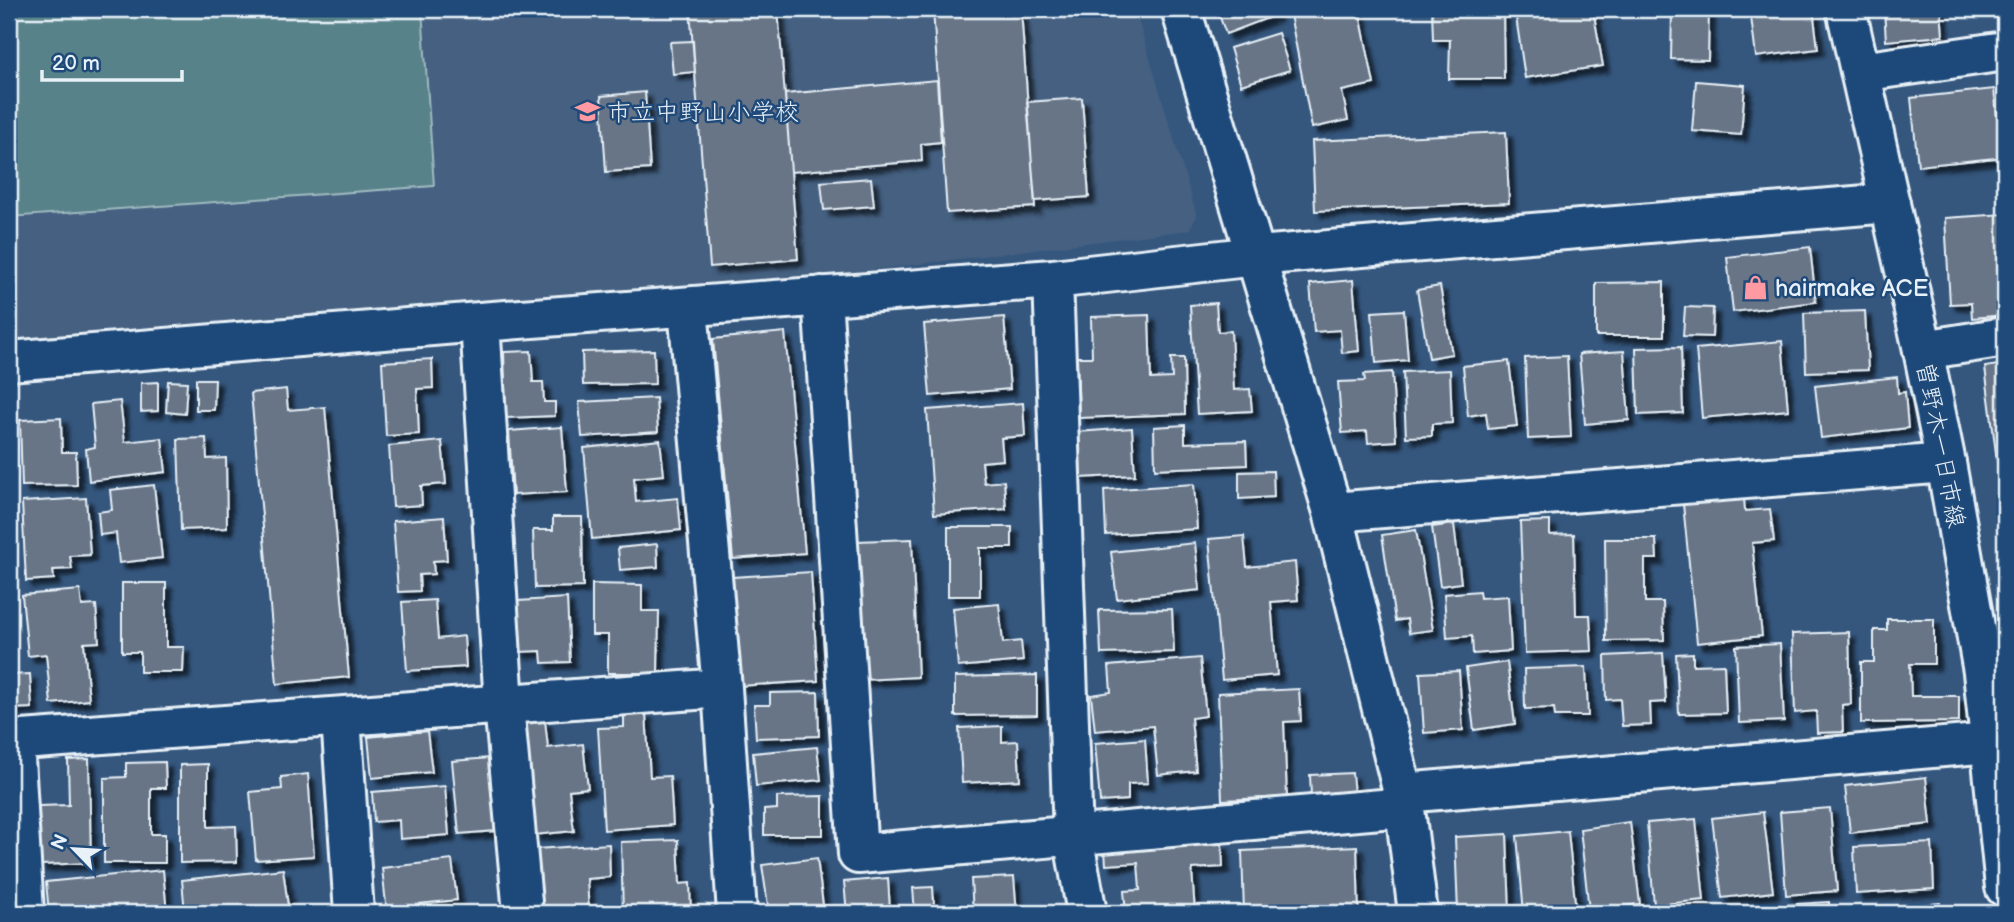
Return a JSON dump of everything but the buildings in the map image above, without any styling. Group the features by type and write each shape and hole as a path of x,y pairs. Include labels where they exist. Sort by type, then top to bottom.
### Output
{"street":[{"path":"1181,9 1333,512 1404,800 1418,913"},
{"name":"曽野木一日市線","path":"1846,9 1923,350 1945,463 1994,671 1991,743 2005,887"},
{"path":"1861,72 2005,51"},
{"path":"9,361 1053,279 1256,256 1889,203"},
{"path":"1053,279 1073,836 1087,913"},
{"path":"822,296 858,853 1073,836 1404,800 1991,743"},
{"path":"688,308 722,688 737,913"},
{"path":"480,323 504,705 523,913"},
{"path":"1923,350 2005,337"},
{"path":"1333,512 1945,463"},
{"path":"24,913 11,741 722,688"},
{"path":"341,716 354,913"}],"shaded area":[{"name":"市立中野山小学校","path":"9,9 1135,9 1197,216 1189,230 824,276 9,345"}],"green space":[{"path":"9,9 422,9 434,186 9,217"}],"place":[{"name":"市立中野山小学校","path":"587,112"},
{"name":"hairmake ACE","path":"1755,288"}]}
